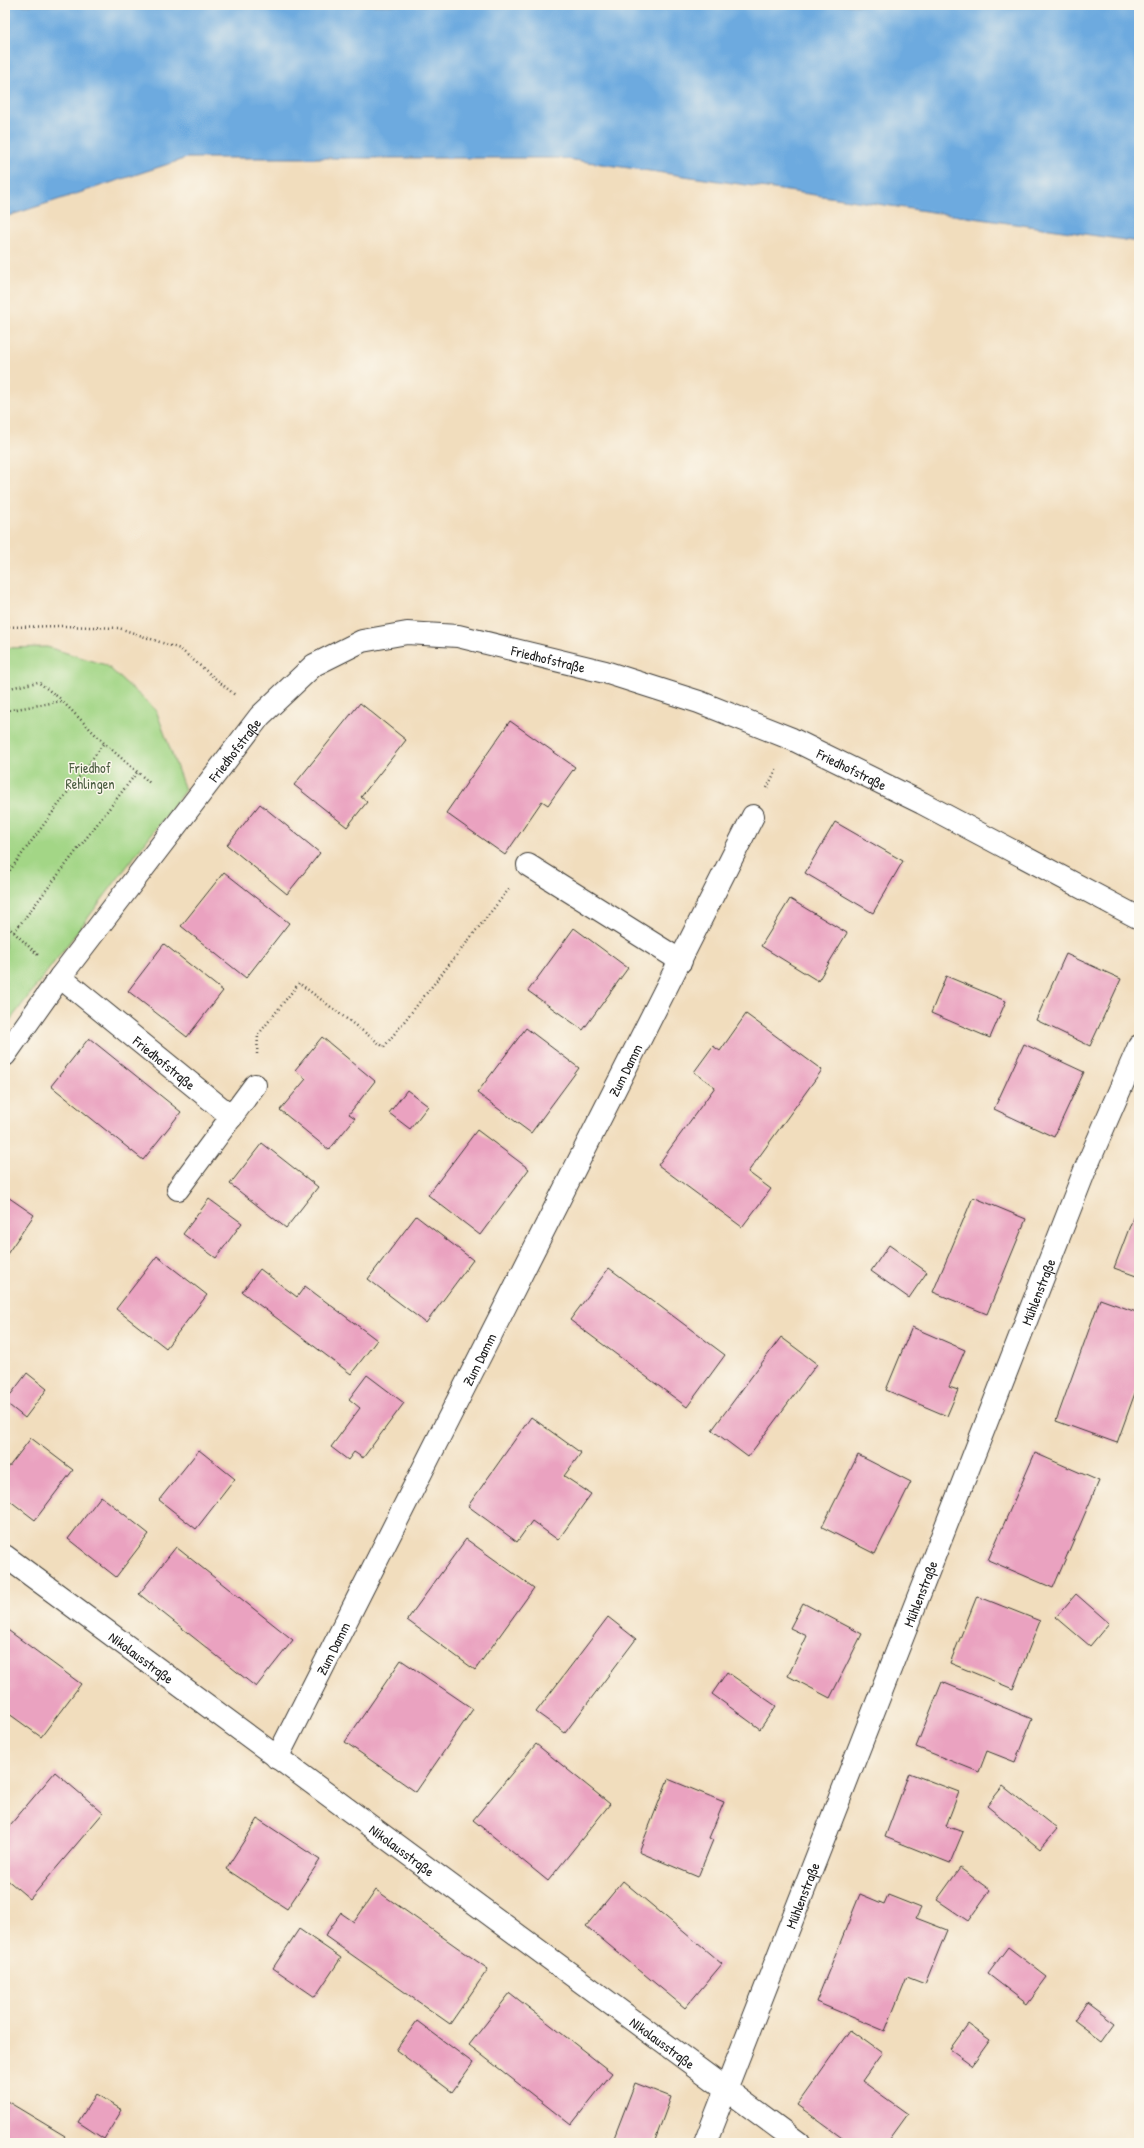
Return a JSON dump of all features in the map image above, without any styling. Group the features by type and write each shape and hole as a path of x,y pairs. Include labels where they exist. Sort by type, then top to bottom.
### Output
{"street":[{"name":"Friedhofstraße","path":"5,1055 60,977 260,716 314,665 362,641 407,633 458,636 605,672 699,702 792,739 922,803 1139,918"},
{"name":"Zum Damm","path":"277,1758 753,816"},
{"path":"528,865 681,961"},
{"name":"Friedhofstraße","path":"60,977 232,1117"},
{"name":"Mühlenstraße","path":"704,2143 1085,1170 1139,1046"},
{"path":"178,1188 255,1085"},
{"name":"Nikolausstraße","path":"5,1556 799,2143"}],"path":[{"path":"5,628 64,626 119,628 180,649 260,716"},
{"path":"5,688 38,682 62,701 104,743 150,783"},
{"path":"5,711 62,701"},
{"path":"753,816 792,739"},
{"path":"5,877 104,743"},
{"path":"14,932 138,771"},
{"path":"255,1085 258,1035 299,983 384,1047 528,865"},
{"path":"5,866 10,871"},
{"path":"5,924 60,977"}],"green space":[{"name":"Friedhof Rehlingen","path":"47,647 106,665 156,710 185,790 5,1027 5,648"}],"water":[{"path":"5,5 1139,5 1139,242 560,158 187,158 5,217"}],"building":[{"path":"360,703 406,740 361,797 367,802 347,827 294,785"},
{"path":"510,721 575,767 548,805 542,801 505,855 446,813"},
{"path":"260,804 320,853 287,894 227,845"},
{"path":"835,822 903,861 873,913 805,873"},
{"path":"224,872 289,923 246,978 181,926"},
{"path":"790,899 847,933 818,981 761,946"},
{"path":"574,928 628,968 583,1030 528,991"},
{"path":"164,944 223,991 187,1037 128,991"},
{"path":"1066,954 1121,979 1090,1046 1036,1020"},
{"path":"946,976 1006,1001 990,1038 931,1013"},
{"path":"746,1014 822,1070 748,1172 771,1189 742,1227 658,1165 715,1087 694,1072 713,1046 720,1051"},
{"path":"526,1028 579,1068 531,1133 477,1093"},
{"path":"322,1037 375,1081 349,1114 355,1118 329,1150 280,1110 306,1079 295,1070"},
{"path":"89,1038 181,1112 143,1160 51,1086"},
{"path":"1024,1044 1084,1072 1054,1137 994,1109"},
{"path":"407,1090 428,1106 410,1129 389,1113"},
{"path":"477,1130 529,1169 480,1235 428,1195"},
{"path":"262,1143 318,1187 286,1228 230,1184"},
{"path":"5,1195 34,1215 5,1257"},
{"path":"973,1197 1026,1219 987,1314 933,1292"},
{"path":"209,1199 242,1223 216,1258 183,1234"},
{"path":"1139,1202 1139,1277 1114,1268"},
{"path":"416,1216 473,1260 426,1323 368,1279"},
{"path":"889,1245 927,1272 909,1298 871,1271"},
{"path":"157,1256 207,1295 166,1348 116,1309"},
{"path":"609,1268 725,1355 687,1407 570,1320"},
{"path":"260,1269 297,1297 305,1286 377,1340 351,1374 242,1292"},
{"path":"1100,1299 1139,1313 1139,1382 1117,1443 1056,1421"},
{"path":"912,1327 965,1350 949,1387 958,1390 947,1416 886,1390"},
{"path":"781,1337 817,1364 748,1457 712,1430"},
{"path":"27,1373 47,1389 25,1418 5,1402"},
{"path":"367,1375 404,1403 363,1458 354,1452 348,1460 331,1447 360,1408 349,1399"},
{"path":"531,1417 581,1453 564,1476 591,1494 558,1540 532,1521 517,1542 468,1506"},
{"path":"31,1438 73,1470 35,1520 5,1497 5,1472"},
{"path":"199,1450 235,1479 196,1529 159,1500"},
{"path":"1035,1453 1099,1481 1053,1588 988,1560"},
{"path":"858,1455 911,1482 875,1554 822,1527"},
{"path":"101,1496 149,1534 116,1577 68,1539"},
{"path":"466,1539 534,1588 475,1670 407,1620"},
{"path":"176,1547 293,1640 256,1687 139,1594"},
{"path":"1076,1594 1109,1623 1090,1646 1056,1617"},
{"path":"977,1596 1040,1621 1013,1689 950,1663"},
{"path":"803,1603 862,1634 830,1698 788,1676 807,1636 790,1628"},
{"path":"608,1617 636,1639 565,1733 536,1712"},
{"path":"5,1628 81,1684 41,1737 5,1711"},
{"path":"401,1660 473,1709 416,1792 345,1742"},
{"path":"727,1672 776,1706 760,1729 712,1694"},
{"path":"942,1682 1032,1719 1015,1762 987,1751 979,1772 916,1747"},
{"path":"536,1744 610,1804 548,1881 473,1820"},
{"path":"55,1772 103,1813 30,1899 5,1878 5,1831"},
{"path":"909,1773 959,1792 946,1826 963,1832 950,1863 885,1837"},
{"path":"668,1779 724,1802 709,1838 713,1840 698,1877 639,1852"},
{"path":"1003,1786 1057,1829 1040,1849 987,1806"},
{"path":"258,1819 320,1860 287,1909 226,1869"},
{"path":"960,1868 990,1890 968,1921 937,1900"},
{"path":"623,1881 722,1964 685,2008 586,1926"},
{"path":"376,1890 488,1969 450,2024 325,1936 341,1913 354,1922"},
{"path":"860,1894 884,1904 888,1895 921,1908 916,1918 947,1930 925,1984 907,1977 885,2031 816,2002"},
{"path":"299,1929 341,1958 315,1997 273,1968"},
{"path":"1008,1947 1047,1977 1027,2004 988,1974"},
{"path":"510,1993 612,2073 571,2125 469,2045"},
{"path":"1087,2002 1115,2023 1102,2041 1074,2020"},
{"path":"417,2021 473,2063 452,2092 396,2050"},
{"path":"968,2024 990,2040 972,2065 950,2049"},
{"path":"850,2030 882,2053 862,2081 908,2114 887,2143 849,2143 797,2105"},
{"path":"635,2083 671,2097 654,2143 612,2143"},
{"path":"96,2094 122,2110 104,2139 78,2122"},
{"path":"5,2100 65,2136 60,2143 5,2143"}]}
